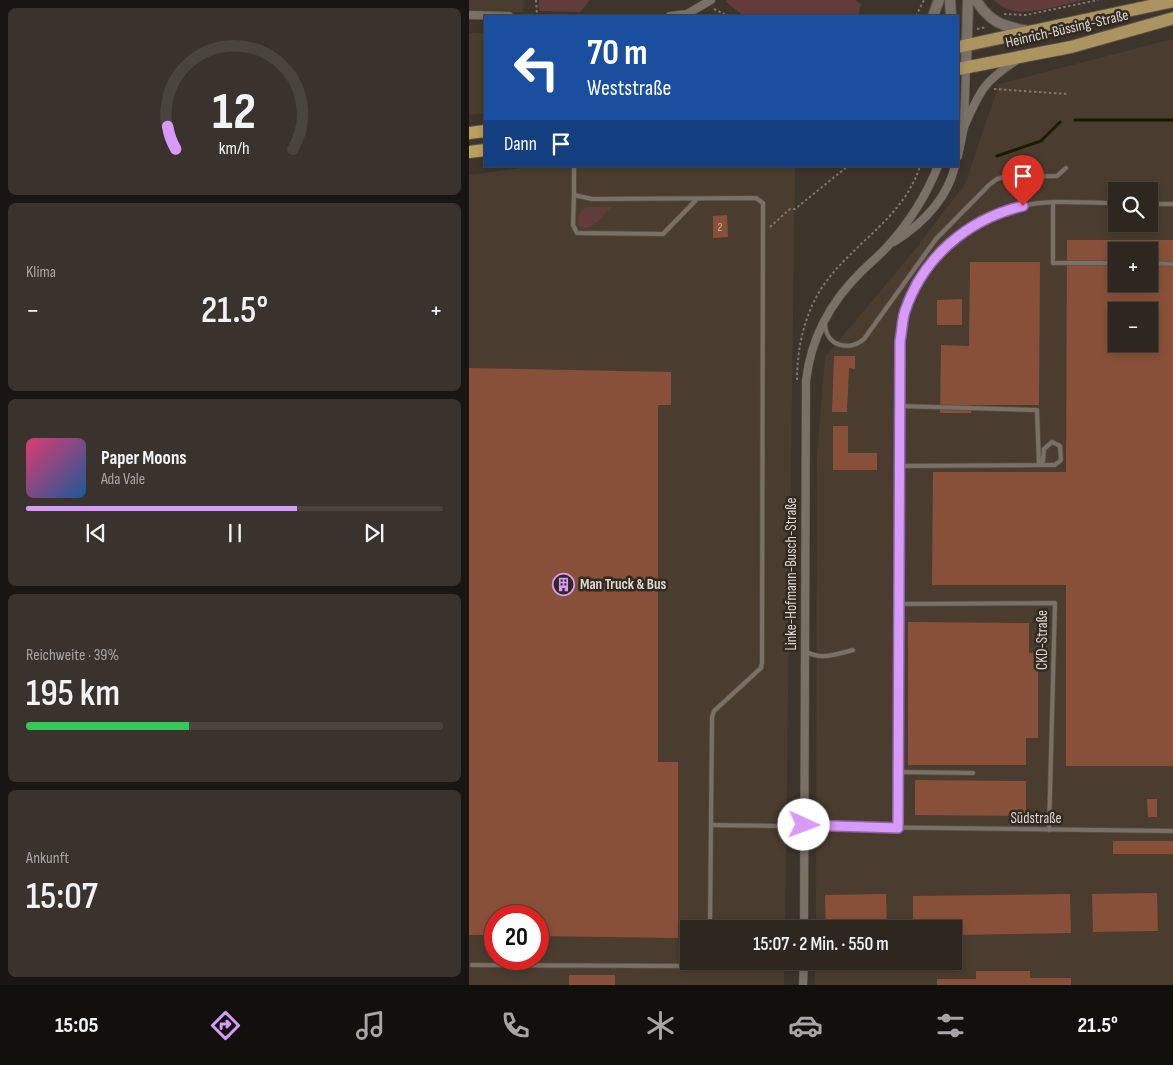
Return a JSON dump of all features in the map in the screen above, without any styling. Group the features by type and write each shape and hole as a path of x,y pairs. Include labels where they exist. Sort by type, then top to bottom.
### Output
{"highway":[{"path":"469,133 484,131"},
{"path":"469,152 484,150"}],"main road":[{"name":"Heinrich-Büssing-Straße","path":"962,46 1173,1"},
{"name":"Heinrich-Büssing-Straße","path":"962,68 1021,58 1121,34 1173,18"}],"street":[{"path":"933,15 939,0"},
{"path":"950,0 951,15"},
{"path":"965,127 962,46 968,31 968,0"},
{"path":"976,0 984,13 994,21 1031,32"},
{"path":"678,15 687,14 709,2"},
{"path":"469,15 484,15"},
{"path":"959,152 965,127 983,87 999,72 1021,58"},
{"name":"Linke-Hofmann-Busch-Straße","path":"887,248 925,196 938,167"},
{"name":"Linke-Hofmann-Busch-Straße","path":"804,920 806,381 809,356 825,316 860,272 887,248 912,231 933,211 955,167"},
{"path":"803,985 804,970"}],"lane":[{"path":"574,167 573,225 577,233 663,234 696,199"},
{"path":"825,316 828,338 833,342 850,347 857,345 864,339 936,239 989,185 997,179 1004,177 1057,176 1065,168"},
{"path":"574,195 592,199 756,198 763,203 762,663 761,668 714,711 712,717 710,920"},
{"path":"898,828 900,341 905,312 917,283 935,258 958,236 992,214 1023,206 1053,203 1108,203"},
{"path":"1053,203 1053,263 1108,263"},
{"path":"1158,204 1173,204"},
{"path":"1158,264 1173,264"},
{"path":"900,406 1037,410 1039,465"},
{"path":"900,466 1039,465 1058,463 1061,460 1060,446 1052,442 1047,446 1044,449 1043,461 1039,465"},
{"name":"CKD-Straße","path":"899,604 1055,603 1049,830"},
{"path":"804,650 813,656 826,657 853,650"},
{"path":"899,772 973,773"},
{"name":"Südstraße","path":"711,825 1173,831"},
{"path":"473,965 680,966"}],"path":[{"path":"536,0 537,15"},
{"path":"916,15 924,0"},
{"path":"968,31 988,27 1002,13 1026,15 1098,0"},
{"path":"709,2 726,15"},
{"path":"983,87 1067,94"},
{"path":"764,227 773,226 790,209 795,209 847,167"}],"shaded area":[{"path":"469,0 524,0 523,12 469,12"},
{"path":"539,0 590,0 580,12 539,11"},
{"path":"727,0 855,0 861,4 858,15 743,15 726,2"},
{"path":"994,0 1084,0 1025,11 1003,7"},
{"path":"469,33 484,33 484,113 469,115"},
{"path":"1173,39 1173,985 815,985 815,970 962,970 962,920 816,920 817,455 825,357 913,252 965,184 999,84"},
{"path":"529,167 795,167 785,920 680,920 680,970 784,970 784,985 469,985 469,175"},
{"path":"587,207 611,207 597,222 583,228 579,226 578,220 580,213"}],"building":[{"path":"727,215 728,237 713,238 713,216"},
{"path":"1067,240 1174,240 1174,766 1066,766 1066,585 932,585 933,472 1066,472"},
{"path":"970,262 1040,262 1039,405 971,405 971,413 940,413 941,345 969,346"},
{"path":"962,299 962,325 937,325 937,300"},
{"path":"834,356 855,356 855,369 849,368 847,412 832,412"},
{"name":"Man Truck & Bus","path":"469,368 671,372 671,405 658,405 658,762 678,762 678,938 549,936 549,905 484,905 484,935 469,935"},
{"path":"833,426 848,426 848,453 877,453 877,470 833,470"},
{"path":"908,622 1029,623 1029,653 1038,653 1038,738 1026,738 1026,765 908,765"},
{"path":"915,780 1026,781 1026,816 915,815"},
{"path":"1147,799 1157,799 1157,817 1148,817"},
{"path":"1113,841 1174,841 1174,854 1113,854"},
{"path":"1157,893 1158,931 1093,932 1092,894"},
{"path":"886,894 887,920 826,920 825,895"},
{"path":"1070,894 1071,933 962,935 962,920 913,920 913,896"},
{"path":"976,971 1030,971 1030,978 1071,978 1071,985 937,985 937,979 976,979"},
{"path":"569,975 615,975 615,985 569,985"}],"waterway":[{"path":"1075,120 1174,120"},
{"path":"997,156 1041,141 1060,122"}],"place":[{"name":"Man Truck & Bus","path":"564,584"}],"route":[{"path":"804,825 898,828 900,341 905,312 917,283 926,270 935,258 958,236 992,214 1023,206"}]}
